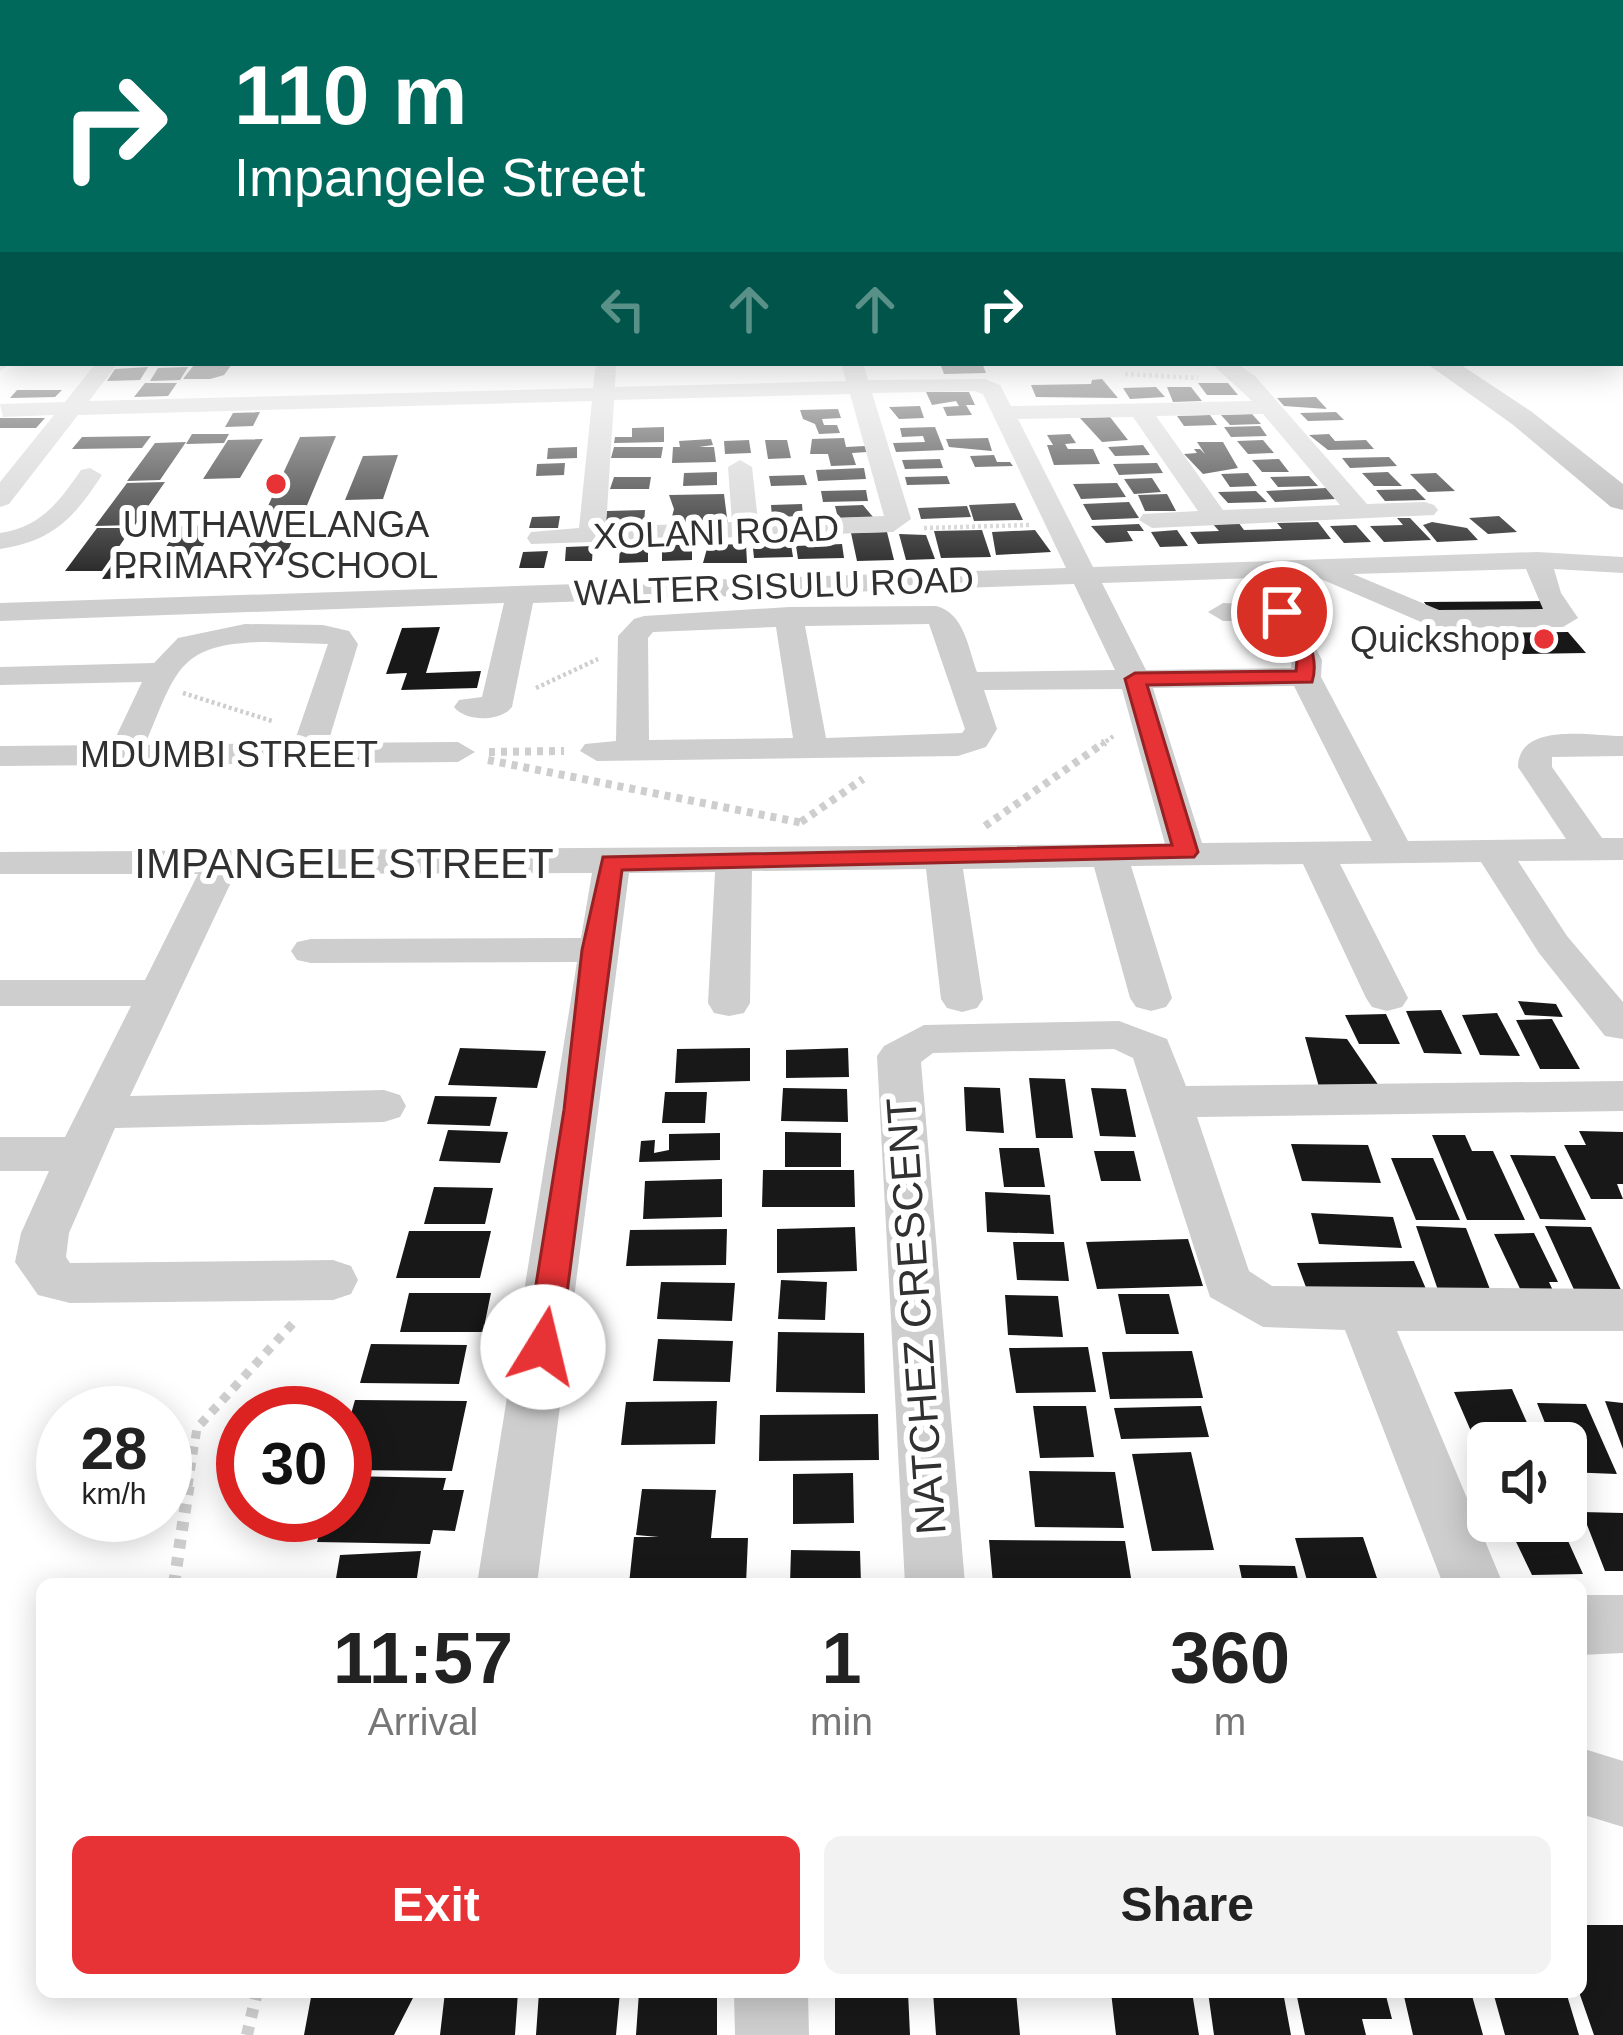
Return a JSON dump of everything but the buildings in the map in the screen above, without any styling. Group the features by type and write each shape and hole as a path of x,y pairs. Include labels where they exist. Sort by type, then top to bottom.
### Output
{"main road":[{"path":"1504,406 1623,500"},
{"path":"1547,406 1623,467"}],"street":[{"path":"3,410 93,406"},
{"path":"592,536 605,406"},
{"path":"865,406 898,519 892,524"},
{"path":"1000,406 1135,679 1186,852"},
{"path":"0,500 73,407"},
{"path":"1004,413 1270,407 1359,512"},
{"path":"1140,410 1215,517"},
{"path":"740,467 746,531"},
{"path":"0,542 51,528 90,475"},
{"path":"1152,520 1425,510"},
{"name":"XOLANI ROAD","path":"540,538 892,524"},
{"name":"WALTER SISULU ROAD","path":"1542,560 1623,547"},
{"path":"1314,567 1443,620 1563,618 1546,593 1542,560"},
{"name":"WALTER SISULU ROAD","path":"0,612 1542,560 1623,566"},
{"path":"483,707 520,594"},
{"path":"1223,613 1282,612 1307,660 1305,677 1395,850"},
{"path":"789,616 811,748"},
{"path":"597,751 958,746 974,740 981,730 946,623 936,616 658,622 644,625 633,636 632,750"},
{"path":"124,755 176,654 216,635 338,637 343,644 311,743"},
{"path":"0,676 162,678"},
{"path":"967,682 1305,677"},
{"name":"MDUMBI STREET","path":"0,756 124,755 311,743 458,752"},
{"path":"1607,849 1535,767 1535,753 1550,745 1623,746"},
{"name":"IMPANGELE STREET","path":"0,863 611,862 1607,849"},
{"path":"1492,850 1553,944 1622,1028"},
{"path":"1316,851 1387,998"},
{"path":"1109,854 1151,998"},
{"path":"943,856 962,999"},
{"path":"728,1003 734,860"},
{"path":"508,1578 579,1110 595,950 611,862"},
{"path":"222,863 90,1133 40,1249 46,1273 70,1283 333,1280"},
{"path":"311,951 595,950"},
{"path":"0,992 158,993"},
{"name":"NATCHEZ CRESCENT","path":"935,1578 899,1056 924,1039 1119,1035 1152,1049 1228,1283 1263,1306 1623,1310"},
{"path":"1172,1102 1623,1096"},
{"path":"0,1154 90,1133 385,1106"},
{"path":"1363,1310 1471,1578"},
{"path":"1587,1625 1623,1624"},
{"path":"1587,1783 1623,1794"},
{"path":"771,1998 772,2035"}],"path":[{"path":"892,524 920,528 1060,525"},
{"path":"483,707 632,648"},
{"path":"162,678 311,743"},
{"path":"943,856 1145,714"},
{"path":"800,823 910,747"},
{"path":"458,752 597,751"},
{"path":"458,752 580,782 820,827"},
{"path":"175,1578 197,1428 333,1280"},
{"path":"247,2035 256,1998"}],"place":[{"name":"UMTHAWELANGA PRIMARY SCHOOL","path":"276,484"},
{"name":"Quickshop","path":"1544,639"}],"route":[{"path":"543,1347 579,1110 595,950 611,862 1186,852 1135,679 1305,677 1307,660 1282,612"}]}
